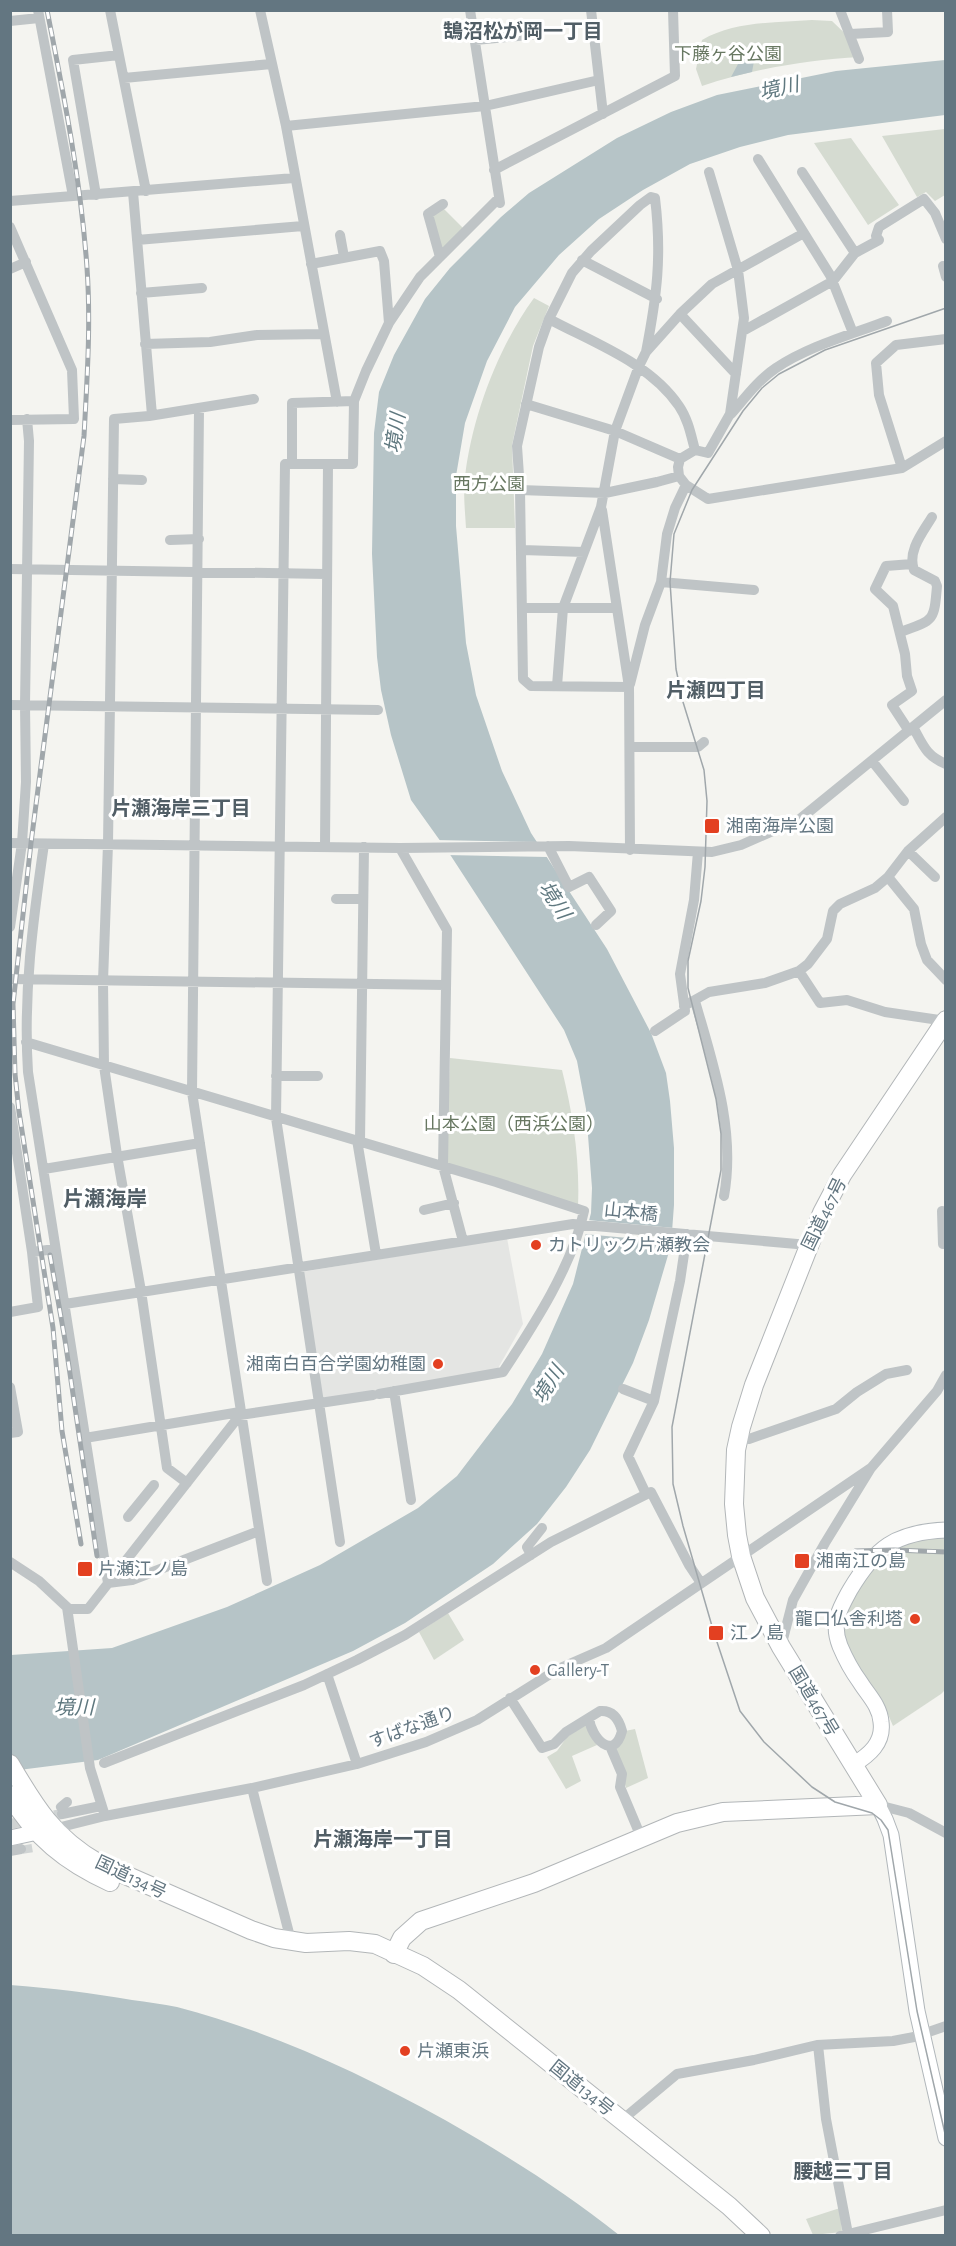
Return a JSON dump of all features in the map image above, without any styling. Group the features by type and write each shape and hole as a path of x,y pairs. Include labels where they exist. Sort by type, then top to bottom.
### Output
{"highway":[{"name":"国道467号","path":"878,1805 781,1647 756,1598 741,1556 734,1504 738,1439 754,1385 808,1245 842,1176 945,1021"},
{"name":"国道134号","path":"13,1780 31,1800 57,1818 83,1854 98,1863 245,1928 291,1941 319,1943 355,1941 375,1944 423,1966 450,1983 729,2206 761,2235"},
{"path":"394,1954 402,1938 421,1921 534,1883 677,1823 723,1812 878,1805"},
{"name":"国道134号","path":"57,1818 62,1856 93,1874 247,1941 306,1955 349,1952 374,1955 394,1954"}],"street":[{"path":"110,10 146,191"},
{"path":"260,10 286,126 337,402"},
{"path":"340,1542 276,1118 285,464 353,464 354,401 389,323 420,277 499,201 470,10"},
{"path":"591,10 603,114"},
{"path":"494,170 675,76 673,10"},
{"path":"840,10 859,59"},
{"path":"850,34 888,32 887,10"},
{"path":"10,21 39,14 73,196"},
{"path":"475,40 538,34"},
{"path":"96,195 73,60 119,55"},
{"path":"124,78 271,64"},
{"path":"286,126 485,106 599,80"},
{"path":"758,159 833,281 854,333"},
{"path":"709,172 738,270 743,296 743,331 730,414"},
{"path":"802,172 855,253"},
{"path":"10,201 294,178"},
{"path":"133,192 152,415"},
{"path":"557,686 563,608 601,507 615,431 646,352 657,298 660,258 655,198 651,197 582,260 572,273 549,319 539,347 518,446 523,679 531,686 629,687"},
{"path":"743,331 833,281 855,253 879,240 876,236 879,227 924,199 936,213 945,239"},
{"path":"440,257 428,214 443,204"},
{"path":"137,240 303,226"},
{"path":"10,227 72,370 74,420 10,420"},
{"path":"646,352 680,314 712,284 804,233"},
{"path":"340,235 344,258"},
{"path":"310,264 380,251 384,261 389,323"},
{"path":"582,260 657,298"},
{"path":"10,268 26,262"},
{"path":"945,266 943,266 945,278"},
{"path":"141,293 202,288"},
{"path":"680,314 736,374"},
{"path":"549,319 639,366 660,384 680,406 694,450"},
{"path":"887,321 819,346 774,369 730,414 708,453 694,450 680,459 679,476 686,485 708,499 902,468 945,441"},
{"path":"145,344 210,342 257,335 324,334"},
{"path":"902,468 879,395 876,363 896,345 945,339"},
{"path":"186,1483 167,1468 104,1066 103,981 108,844 114,419 199,409 204,406 254,399"},
{"path":"292,464 292,404 354,401"},
{"path":"526,404 615,431 680,459"},
{"path":"199,409 192,1092 267,1581"},
{"path":"10,927 22,843 26,782 29,441 27,419"},
{"path":"325,847 324,710 328,464"},
{"path":"520,490 605,493 679,476"},
{"path":"113,479 142,480"},
{"path":"629,687 645,625 662,582 667,534 675,508 686,485"},
{"path":"601,507 629,687 630,850"},
{"path":"900,632 927,623 935,610 937,586 935,581 914,570 912,564 917,539 932,517"},
{"path":"170,540 199,539"},
{"path":"522,550 584,552"},
{"path":"912,564 886,566 875,589 893,606 912,691 891,705 932,758 945,765"},
{"path":"10,569 326,574"},
{"path":"662,582 754,590"},
{"path":"522,608 616,608"},
{"path":"10,843 364,848 543,846 712,852 741,845 788,826 811,812 945,700"},
{"path":"10,705 378,710"},
{"path":"630,747 698,747 704,742"},
{"path":"872,761 904,801"},
{"path":"684,1006 713,991 765,982 799,971 808,964 827,939 833,911 840,904 875,888 888,877 908,851 945,817"},
{"path":"44,844 29,948 26,1042 28,1072 108,1584"},
{"path":"543,846 569,887 589,877 610,911 596,925"},
{"path":"364,848 358,1141 376,1254"},
{"path":"400,848 447,930 443,1166 463,1241"},
{"path":"908,851 935,877"},
{"path":"655,1031 685,1013 680,974 694,900 699,852"},
{"path":"888,877 914,909 921,944 927,960 945,980"},
{"path":"336,899 362,899"},
{"path":"799,971 820,1003 847,1000 885,1012 945,1021"},
{"path":"10,979 445,985"},
{"path":"695,1001 724,1115 728,1176 724,1196"},
{"path":"26,1042 443,1166 584,1211 582,1227 568,1272"},
{"path":"276,1076 318,1076"},
{"path":"10,1107 15,1172 32,1252 38,1307 10,1312"},
{"path":"44,1168 200,1143"},
{"path":"424,1210 454,1203"},
{"path":"942,1211 943,1244"},
{"path":"85,1438 376,1395 503,1372 548,1299 582,1227"},
{"name":"山本橋","path":"65,1304 463,1241 582,1227 808,1245"},
{"path":"646,1494 628,1456 654,1401 680,1281 687,1234"},
{"path":"32,1252 55,1249"},
{"path":"738,1439 749,1440 836,1409 857,1392 886,1374 907,1370"},
{"path":"781,1647 793,1600 871,1468 944,1381"},
{"path":"10,1388 18,1432 10,1433"},
{"path":"624,1389 654,1401"},
{"path":"394,1391 411,1500"},
{"path":"10,1562 39,1581 67,1608 75,1611 88,1609 240,1414"},
{"name":"すばな通り","path":"57,1818 252,1788 357,1764 426,1742 477,1720 558,1670 606,1648 871,1468"},
{"path":"128,1517 154,1485"},
{"path":"104,1763 327,1674 405,1635 551,1542 651,1492 689,1565 701,1582"},
{"path":"531,1555 527,1546 542,1528"},
{"path":"853,1765 866,1756 878,1743 881,1737 881,1722 877,1706 858,1680 840,1645 835,1621 838,1611 864,1568 884,1548 915,1533 945,1530"},
{"path":"108,1584 132,1580 259,1531"},
{"path":"10,1838 57,1818 103,1811 89,1766 67,1608"},
{"path":"327,1674 357,1764"},
{"path":"510,1698 542,1748 557,1742 566,1732 600,1711 614,1714 622,1731 616,1744 610,1746 598,1741 590,1727 589,1718"},
{"path":"610,1746 621,1774 620,1787 641,1837"},
{"path":"252,1788 291,1941"},
{"path":"878,1805 909,1813 945,1833"},
{"path":"878,1805 891,1835 921,2035 945,2138"},
{"path":"622,2120 674,2075 818,2045 892,2041 921,2035 945,2026"},
{"path":"818,2045 827,2126 847,2235 945,2210"}],"shaded area":[{"path":"507,1238 523,1324 497,1370 325,1400 322,1397 302,1272"}],"green space":[{"name":"下藤ヶ谷公園","path":"812,20 832,21 859,47 860,57 780,66 702,86 696,69 702,40 742,26"},
{"path":"945,129 945,195 935,201 926,192 917,197 882,136"},
{"path":"851,138 899,205 868,225 814,143"},
{"path":"442,207 465,230 442,253 432,217"},
{"name":"西方公園","path":"534,298 549,306 533,346 512,445 515,528 466,528 465,477 468,454 480,407 498,360"},
{"name":"山本公園（西浜公園）","path":"450,1058 562,1070 575,1137 578,1206 446,1164"},
{"path":"945,1536 946,1689 893,1726 881,1700 849,1651 841,1628 843,1617 863,1579 872,1567 891,1550 913,1541"},
{"path":"448,1613 464,1640 434,1660 419,1632"},
{"path":"585,1725 597,1745 572,1756 581,1781 566,1789 547,1757 557,1751 567,1737"},
{"path":"635,1729 648,1778 626,1788 616,1748 625,1731"},
{"path":"840,2208 842,2232 813,2235 806,2219"}],"water":[{"path":"749,51 755,56 752,72 731,77 738,64 738,56 741,52"},
{"name":"境川","path":"945,60 945,115 788,135 740,147 690,164 643,190 599,219 559,255 515,307 487,361 465,423 456,476 456,526 466,643 476,695 502,771 531,833 607,949 651,1033 666,1073 670,1101 674,1148 671,1245 649,1320 633,1363 590,1450 566,1487 537,1524 493,1564 405,1623 353,1651 98,1760 11,1771 11,1655 112,1648 227,1607 320,1565 418,1508 457,1476 512,1404 542,1354 573,1284 591,1213 592,1188 586,1109 577,1061 564,1030 451,856 411,800 391,735 381,690 377,657 372,554 374,433 379,392 394,355 425,299 450,268 501,217 529,193 617,138 671,112 717,95 836,71"},
{"path":"10,1985 87,1993 177,2007 281,2041 348,2070 445,2120 534,2174 619,2235 11,2235"}],"pier":[{"path":"435,840 537,842 548,857 446,855"},
{"path":"587,1220 674,1228 672,1242 584,1234"}],"tunnel":[{"path":"10,1824 62,1814"},
{"path":"24,1830 28,1853"}],"tram line":[{"path":"946,308 825,350 779,374 762,388 743,411 692,490 674,534 670,582 676,669 683,702 704,770 707,801 705,867 701,901 688,961 688,988 716,1099 721,1134 721,1170 672,1427 673,1484 714,1633 740,1711 764,1742 812,1787 835,1802 872,1813 888,1830 917,2011 946,2138"}],"railway":[{"path":"47,10 66,106 81,203 89,310 88,352 84,436 31,843 13,1004 15,1074 19,1112 53,1328 62,1431 81,1544"},
{"path":"50,1255 97,1556"},
{"path":"855,1551 946,1552"}],"place":[{"name":"湘南海岸公園","path":"712,826"},
{"name":"カトリック片瀬教会","path":"536,1245"},
{"name":"湘南白百合学園幼稚園","path":"438,1364"},
{"name":"湘南江の島","path":"802,1561"},
{"name":"片瀬江ノ島","path":"85,1569"},
{"name":"龍口仏舎利塔","path":"915,1619"},
{"name":"江ノ島","path":"716,1633"},
{"name":"Gallery-T","path":"535,1670"},
{"name":"片瀬東浜","path":"405,2051"}],"district":[{"name":"鵠沼松が岡一丁目","path":"523,31"},
{"name":"片瀬四丁目","path":"716,690"},
{"name":"片瀬海岸三丁目","path":"181,808"},
{"name":"片瀬海岸","path":"105,1199"},
{"name":"片瀬海岸一丁目","path":"383,1839"},
{"name":"腰越三丁目","path":"843,2171"}]}
